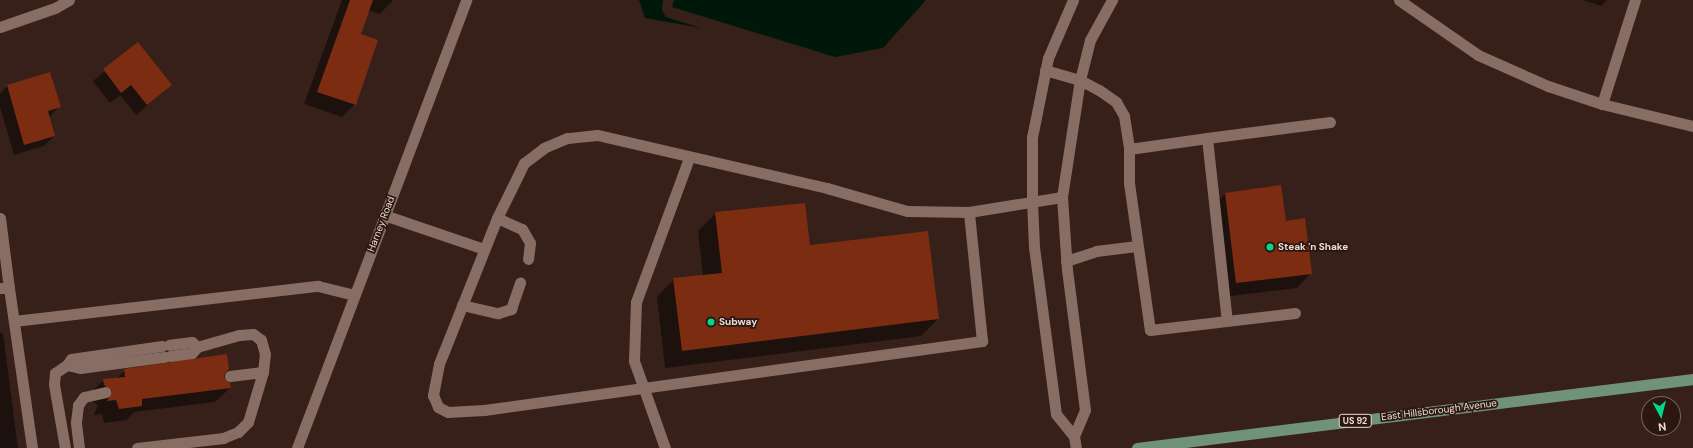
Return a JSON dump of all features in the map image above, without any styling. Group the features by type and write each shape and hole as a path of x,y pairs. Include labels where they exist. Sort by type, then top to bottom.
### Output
{"main road":[{"name":"East Hillsborough Avenue","path":"1137,448 1693,379"}],"street":[{"path":"0,27 55,8 69,0"},
{"name":"Harney Road","path":"297,448 466,0"},
{"path":"1073,0 1048,58 1032,137 1032,201 1034,247 1056,414 1074,436 1076,448"},
{"path":"1074,436 1085,410 1066,261 1062,197 1080,80 1090,40 1112,0"},
{"path":"1399,0 1478,55 1548,86 1602,104 1693,126"},
{"path":"1602,104 1635,0"},
{"path":"1046,70 1080,80 1116,102 1124,116 1129,149 1129,183 1150,330 1295,313"},
{"path":"1129,149 1330,122"},
{"path":"969,212 982,341 484,410 448,412 438,407 433,395 439,364 462,305 497,218 524,163 544,148 567,138 597,135 689,158 826,188 907,211 969,212 1062,197"},
{"path":"1207,138 1227,321"},
{"path":"665,448 642,389 634,361 636,302 689,158"},
{"path":"384,215 484,249"},
{"path":"0,218 5,288 14,321 32,448"},
{"path":"497,218 522,229 530,243 528,259"},
{"path":"1066,261 1096,251 1137,246"},
{"path":"462,305 498,313 511,308 520,283"},
{"path":"14,321 318,286 354,295"},
{"path":"65,448 54,384 54,373 67,366 71,359 166,351 192,342 197,347 239,335 253,334 262,340 265,354 263,372 248,422 238,432 223,438 137,448"},
{"path":"230,376 263,372"},
{"path":"79,448 76,422 78,405 84,397 105,392"}],"shaded area":[{"path":"639,0 663,0 662,10 666,17 701,28 645,18"},
{"path":"674,0 926,0 883,48 835,57 672,7"}],"building":[{"path":"350,0 373,0 361,34 378,40 356,105 317,92"},
{"path":"138,42 172,85 147,105 131,85 121,93 103,69"},
{"path":"50,72 61,107 48,111 55,136 24,145 7,85"},
{"name":"Steak 'n Shake","path":"1281,185 1286,221 1305,218 1312,274 1236,283 1225,193"},
{"path":"805,203 810,245 928,231 939,319 682,351 673,278 722,273 715,212"},
{"path":"227,354 229,369 223,376 230,383 231,388 142,399 142,406 119,409 116,400 107,401 112,391 104,385 103,379 125,377 124,369"}],"place":[{"name":"Steak 'n Shake","path":"1270,247"},
{"name":"Subway","path":"711,322"}]}
